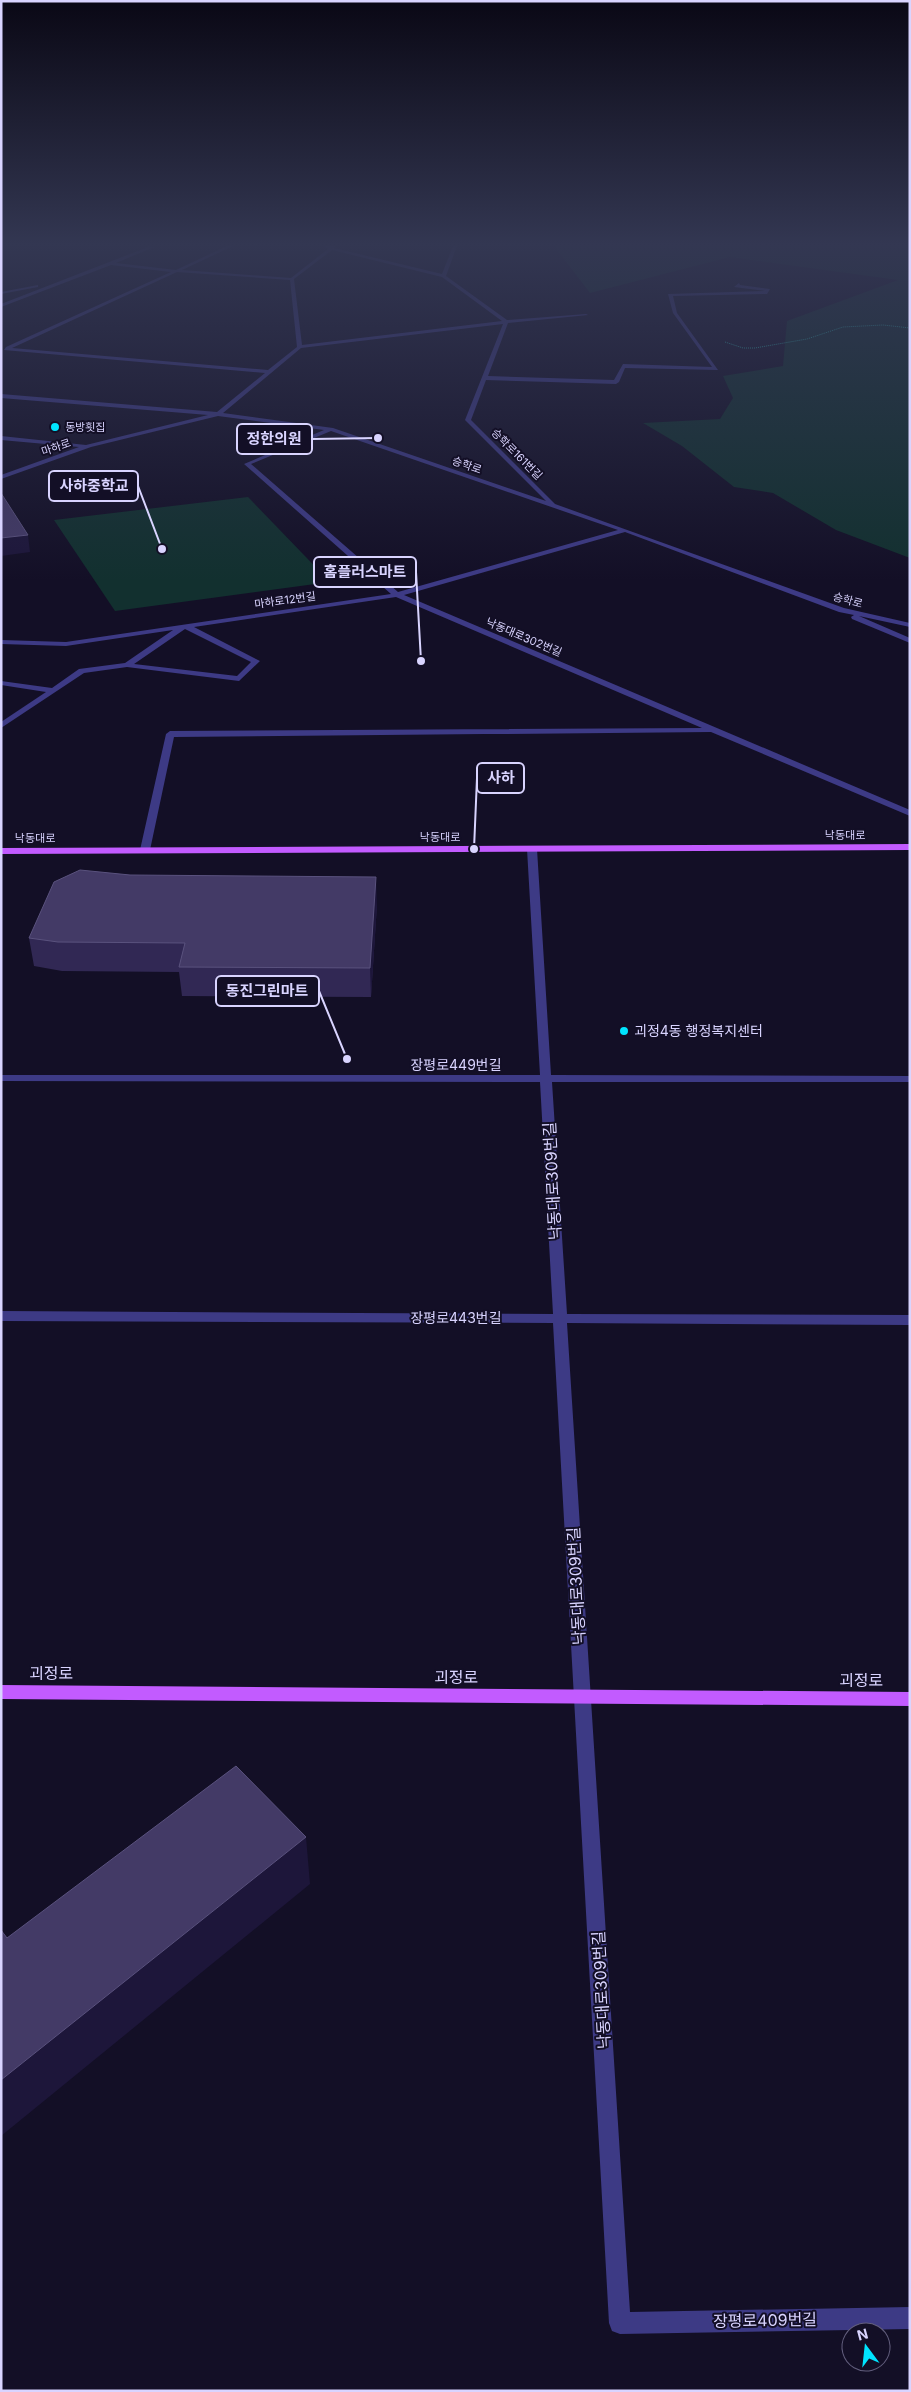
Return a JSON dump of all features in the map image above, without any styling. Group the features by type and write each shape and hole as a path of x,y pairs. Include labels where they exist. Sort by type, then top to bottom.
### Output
{"main road":[{"name":"낙동대로","path":"1,851 910,847"},
{"name":"괴정로","path":"1,1692 910,1699"}],"street":[{"path":"97,358 271,372"},
{"name":"마하로","path":"1,477 90,446 218,414 288,358"},
{"name":"승학로161번길","path":"492,358 468,420 555,506"},
{"path":"484,378 616,382 623,366 716,369 708,358"},
{"name":"승학로","path":"1,396 218,414 331,429 625,530 842,610 910,624"},
{"name":"낙동대로302번길","path":"331,429 247,464 397,595 910,813"},
{"path":"1,438 90,446"},
{"name":"마하로12번길","path":"1,642 66,644 397,595 625,530"},
{"path":"842,610 874,627 910,641"},
{"path":"1,726 82,671 127,665 239,679 256,661 185,626 127,665"},
{"path":"1,682 52,690"},
{"path":"145,850 170,734 714,730"},
{"name":"낙동대로309번길","path":"532,849 620,2322"},
{"name":"장평로449번길","path":"1,1078 910,1079"},
{"name":"장평로443번길","path":"1,1316 910,1320"},
{"name":"장평로409번길","path":"620,2322 910,2318"}],"green space":[{"path":"784,358 910,358 910,558 836,530 773,493 734,487 682,446 643,423 720,419 733,398 723,376 783,366"},
{"path":"248,497 330,582 115,611 54,520"}],"building":[{"path":"1,493 28,535 1,538"},
{"path":"80,870 130,875 376,877 370,968 179,967 185,943 58,942 29,938 54,882"},
{"path":"236,1766 306,1837 1,2080 1,1930 7,1938"}],"place":[{"name":"동방횟집","path":"55,427"},
{"name":"정한의원","path":"378,438"},
{"name":"사하중학교","path":"162,549"},
{"name":"홈플러스마트","path":"421,661"},
{"name":"사하","path":"474,849"},
{"name":"괴정4동 행정복지센터","path":"624,1031"},
{"name":"동진그린마트","path":"347,1059"}]}
